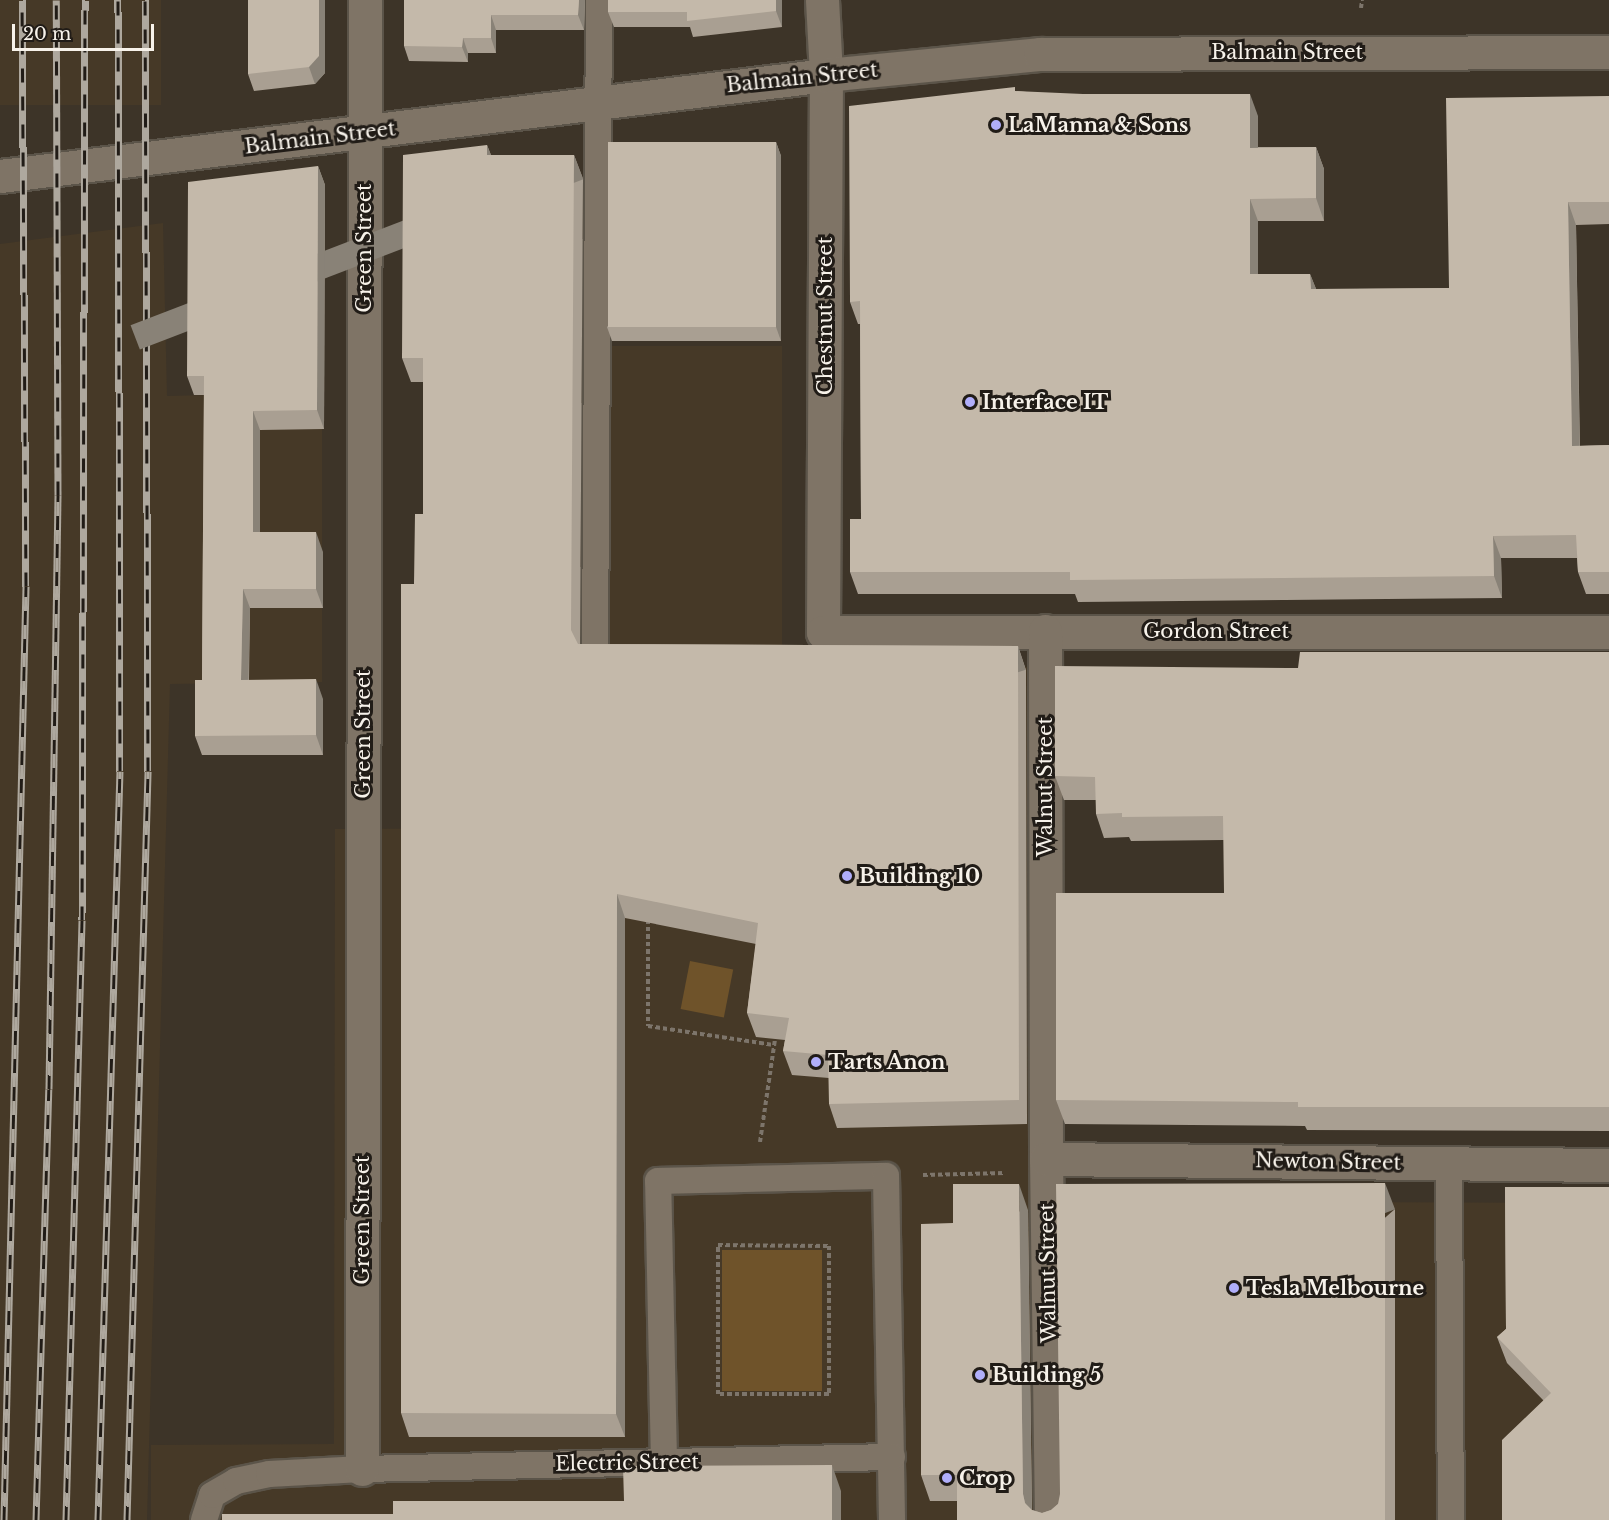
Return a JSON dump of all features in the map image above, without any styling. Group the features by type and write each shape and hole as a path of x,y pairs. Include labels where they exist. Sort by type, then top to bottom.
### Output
{"street":[{"name":"Green Street","path":"362,1469 365,0"},
{"name":"Chestnut Street","path":"822,0 826,75 823,632"},
{"name":"Balmain Street","path":"0,176 826,75 1040,54 1609,52"},
{"name":"Walnut Street","path":"1045,631 1046,1165 1051,1520"},
{"name":"Gordon Street","path":"823,632 1609,632"},
{"name":"Newton Street","path":"1046,1165 1449,1163 1609,1165"}],"lane":[{"path":"595,654 598,0"},
{"path":"1449,1163 1451,1520"},
{"path":"664,1462 658,1181 886,1176 892,1520"},
{"name":"Electric Street","path":"204,1520 212,1495 236,1481 269,1474 362,1469 892,1457"}],"path":[{"path":"1361,8 1362,0"},
{"path":"648,911 648,1026 774,1045"},
{"path":"755,1179 775,1039"},
{"path":"886,1176 1046,1165"},
{"path":"718,1245 829,1246 829,1394 718,1394 718,1245"}],"shaded area":[{"path":"0,0 161,0 161,105 0,105"},
{"path":"163,223 167,396 322,392 322,682 170,684 147,1520 0,1520 0,244"},
{"path":"599,346 782,346 782,665 1057,667 1057,1201 1609,1203 1609,1520 151,1520 151,1445 334,1444 335,829 599,828"},
{"path":"690,961 733,969 724,1017 681,1009"},
{"path":"722,1250 822,1250 822,1391 722,1391"}],"building":[{"path":"248,0 319,0 319,56 309,67 248,74"},
{"path":"404,0 579,0 578,15 491,15 491,38 463,38 462,47 404,46"},
{"path":"608,0 776,0 776,11 687,21 687,12 608,12"},
{"path":"1015,87 1015,91 1083,94 1250,94 1250,148 1316,147 1316,198 1250,199 1250,274 1310,274 1311,289 1449,288 1446,98 1609,96 1609,202 1568,202 1572,446 1609,445 1609,572 1578,572 1576,535 1493,536 1494,576 1070,580 1070,572 850,572 850,519 861,519 860,301 850,302 849,106"},
{"path":"608,142 776,142 776,327 608,327"},
{"path":"487,145 487,155 574,155 571,630 578,644 1018,646 1019,1100 829,1104 828,1055 783,1051 789,1018 747,1013 758,923 617,894 616,1414 401,1413 401,584 414,584 415,514 423,514 423,358 402,358 403,155"},
{"path":"318,166 317,410 253,411 253,532 316,532 316,589 243,589 241,680 316,679 316,735 195,736 195,680 202,680 204,376 187,376 188,182"},
{"path":"1300,652 1609,652 1609,1107 1298,1107 1298,1102 1056,1100 1056,893 1224,893 1223,816 1122,817 1122,813 1096,814 1095,777 1055,776 1055,666 1298,668"},
{"name":"Tesla Melbourne","path":"1385,1183 1385,1520 957,1520 957,1475 921,1475 921,1224 953,1223 953,1184 1019,1184 1023,1494 1025,1503 1032,1510 1042,1513 1058,1504 1060,1494 1056,1184"},
{"path":"1505,1187 1609,1187 1609,1520 1502,1520 1502,1440 1551,1393 1497,1337 1506,1329"},
{"path":"832,1465 832,1520 222,1520 222,1514 393,1514 393,1501 624,1501 623,1466"}],"railway":[{"path":"4,1520 26,586 22,0"},
{"path":"36,1520 49,1089 58,495 56,0"},
{"path":"66,1520 82,920 85,0"},
{"path":"98,1520 120,771 118,0"},
{"path":"127,1520 148,771 145,0"}],"place":[{"name":"LaManna & Sons","path":"996,125"},
{"name":"Interface IT","path":"970,402"},
{"name":"Building 10","path":"847,876"},
{"name":"Tarts Anon","path":"816,1062"},
{"name":"Tesla Melbourne","path":"1234,1288"},
{"name":"Building 5","path":"980,1375"},
{"name":"Crop","path":"947,1478"}]}
